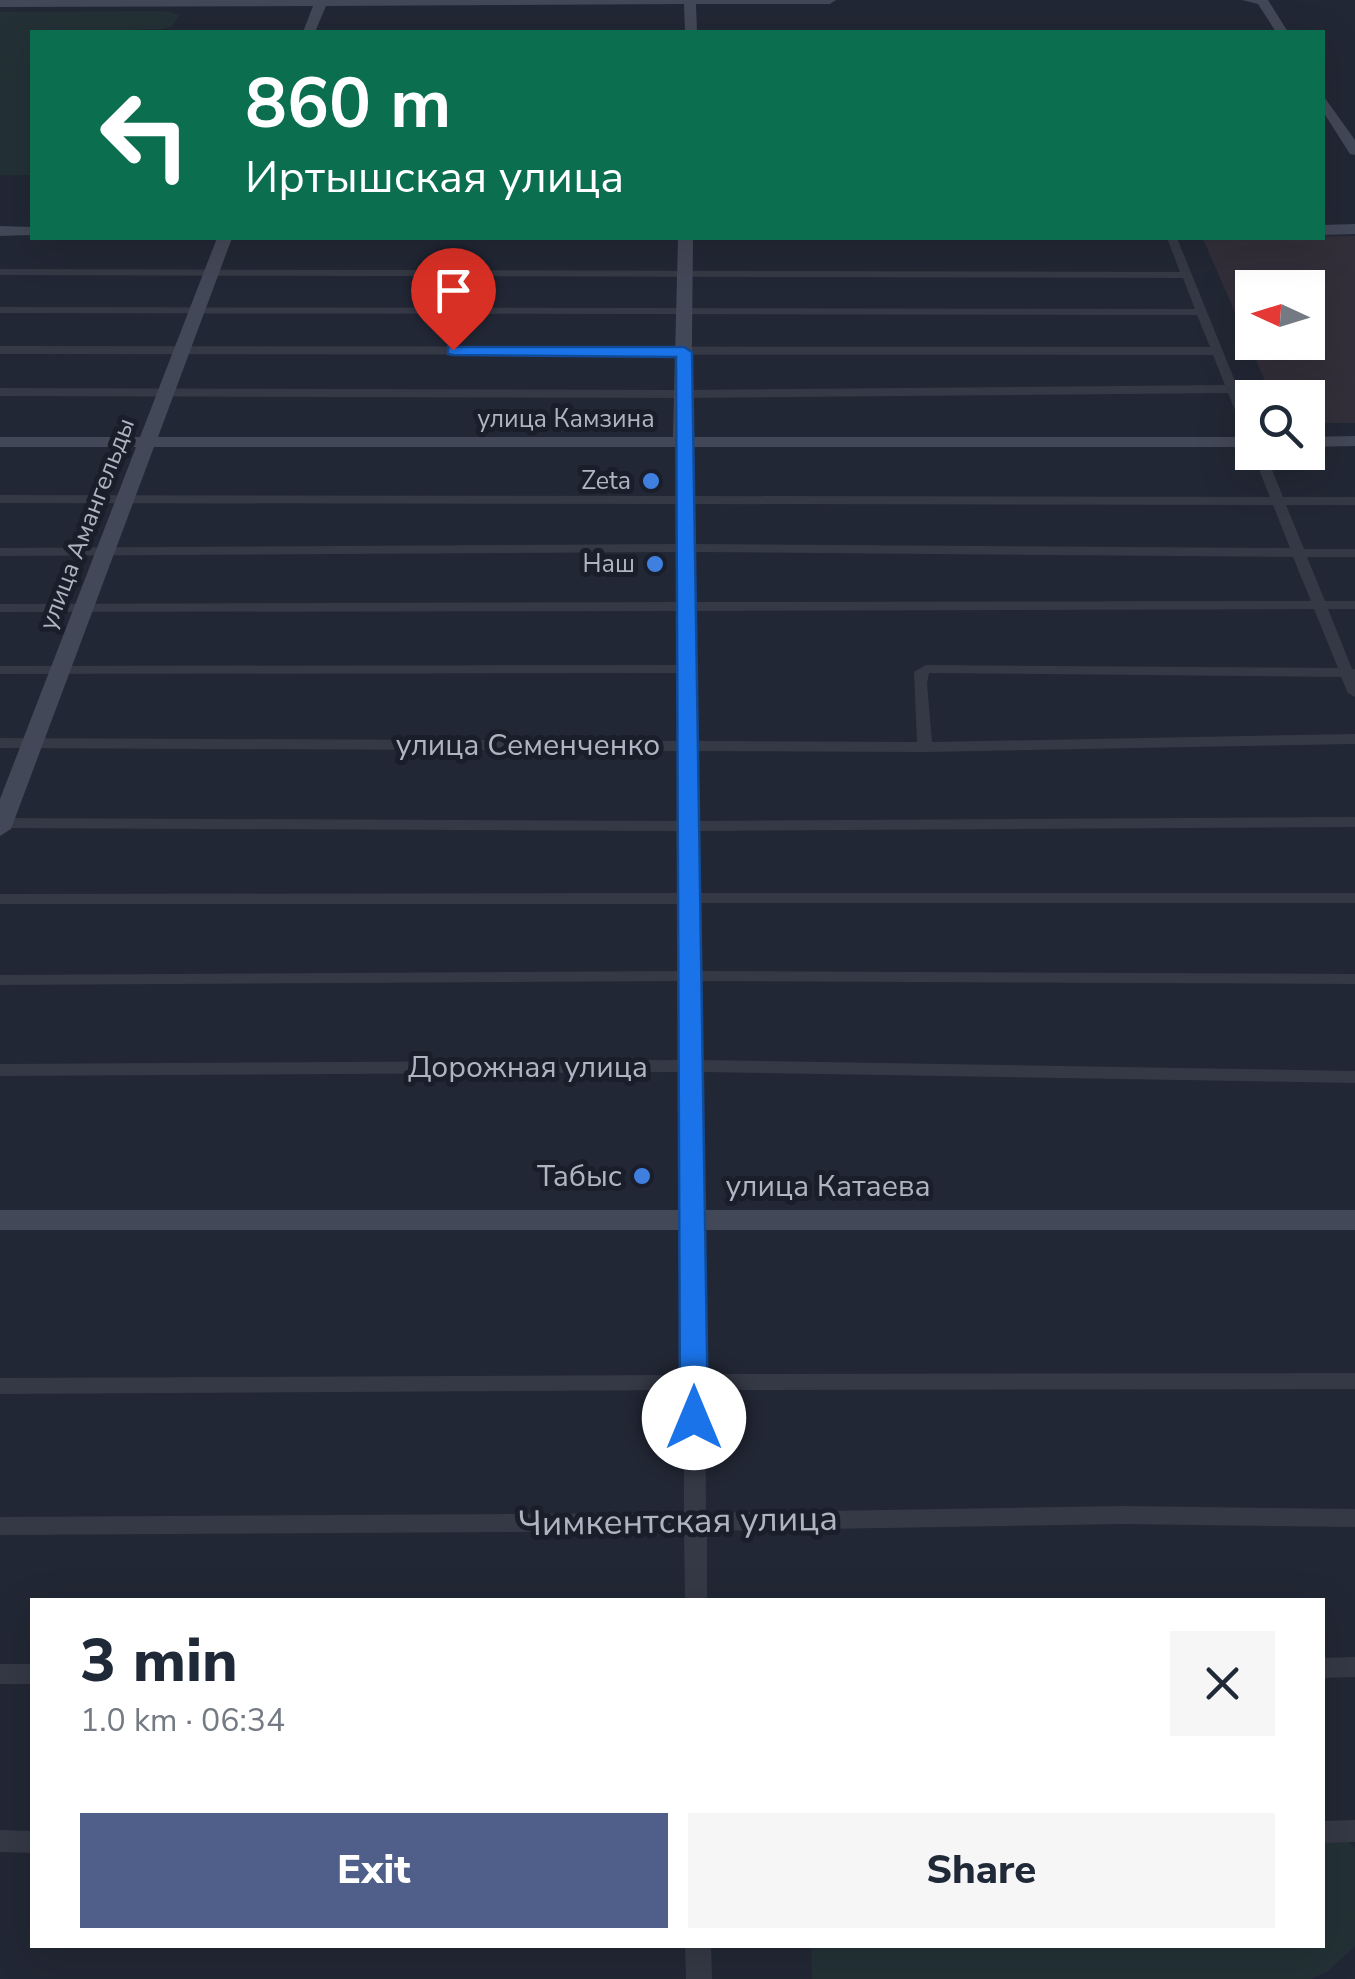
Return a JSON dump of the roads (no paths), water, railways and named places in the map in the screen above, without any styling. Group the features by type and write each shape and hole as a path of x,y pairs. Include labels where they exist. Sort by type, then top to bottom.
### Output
{"street":[{"path":"690,0 691,30"},
{"path":"0,3 830,0"},
{"path":"1248,0 1262,0 1281,30"},
{"path":"310,30 322,2"},
{"path":"1325,103 1355,151"},
{"path":"1325,230 1355,230"},
{"path":"0,231 30,231"},
{"name":"улица Амангельды","path":"1,826 223,240"},
{"path":"686,240 682,444 688,608 696,1598"},
{"path":"1173,240 1235,394"},
{"path":"0,272 1184,275"},
{"path":"0,310 1200,312"},
{"path":"0,350 1217,350"},
{"path":"0,392 683,394 1233,389"},
{"name":"улица Камзина","path":"0,442 682,444 1235,440"},
{"path":"1325,442 1355,441"},
{"path":"1265,470 1319,606 1351,673 1355,693"},
{"path":"0,498 1355,501"},
{"path":"0,552 687,548 1355,553"},
{"path":"0,608 1355,606"},
{"path":"0,670 688,669"},
{"path":"925,748 922,672 1351,673"},
{"name":"улица Семенченко","path":"0,743 925,748 1355,740"},
{"path":"1,826 1355,822"},
{"path":"0,899 1355,898"},
{"path":"0,980 691,976 1355,980"},
{"name":"Дорожная улица","path":"0,1070 692,1066 1355,1077"},
{"name":"улица Катаева","path":"0,1220 1355,1220"},
{"path":"0,1386 694,1384 950,1379 1355,1381"},
{"name":"Чимкентская улица","path":"0,1526 695,1522 1123,1514 1355,1518"},
{"path":"1325,1668 1355,1667"},
{"path":"0,1674 30,1674"},
{"path":"1325,1832 1355,1832"},
{"path":"0,1841 30,1842"},
{"path":"698,1948 699,1979"}],"place":[{"name":"Zeta","path":"651,481"},
{"name":"Наш","path":"655,564"},
{"name":"Табыс","path":"642,1176"}]}
